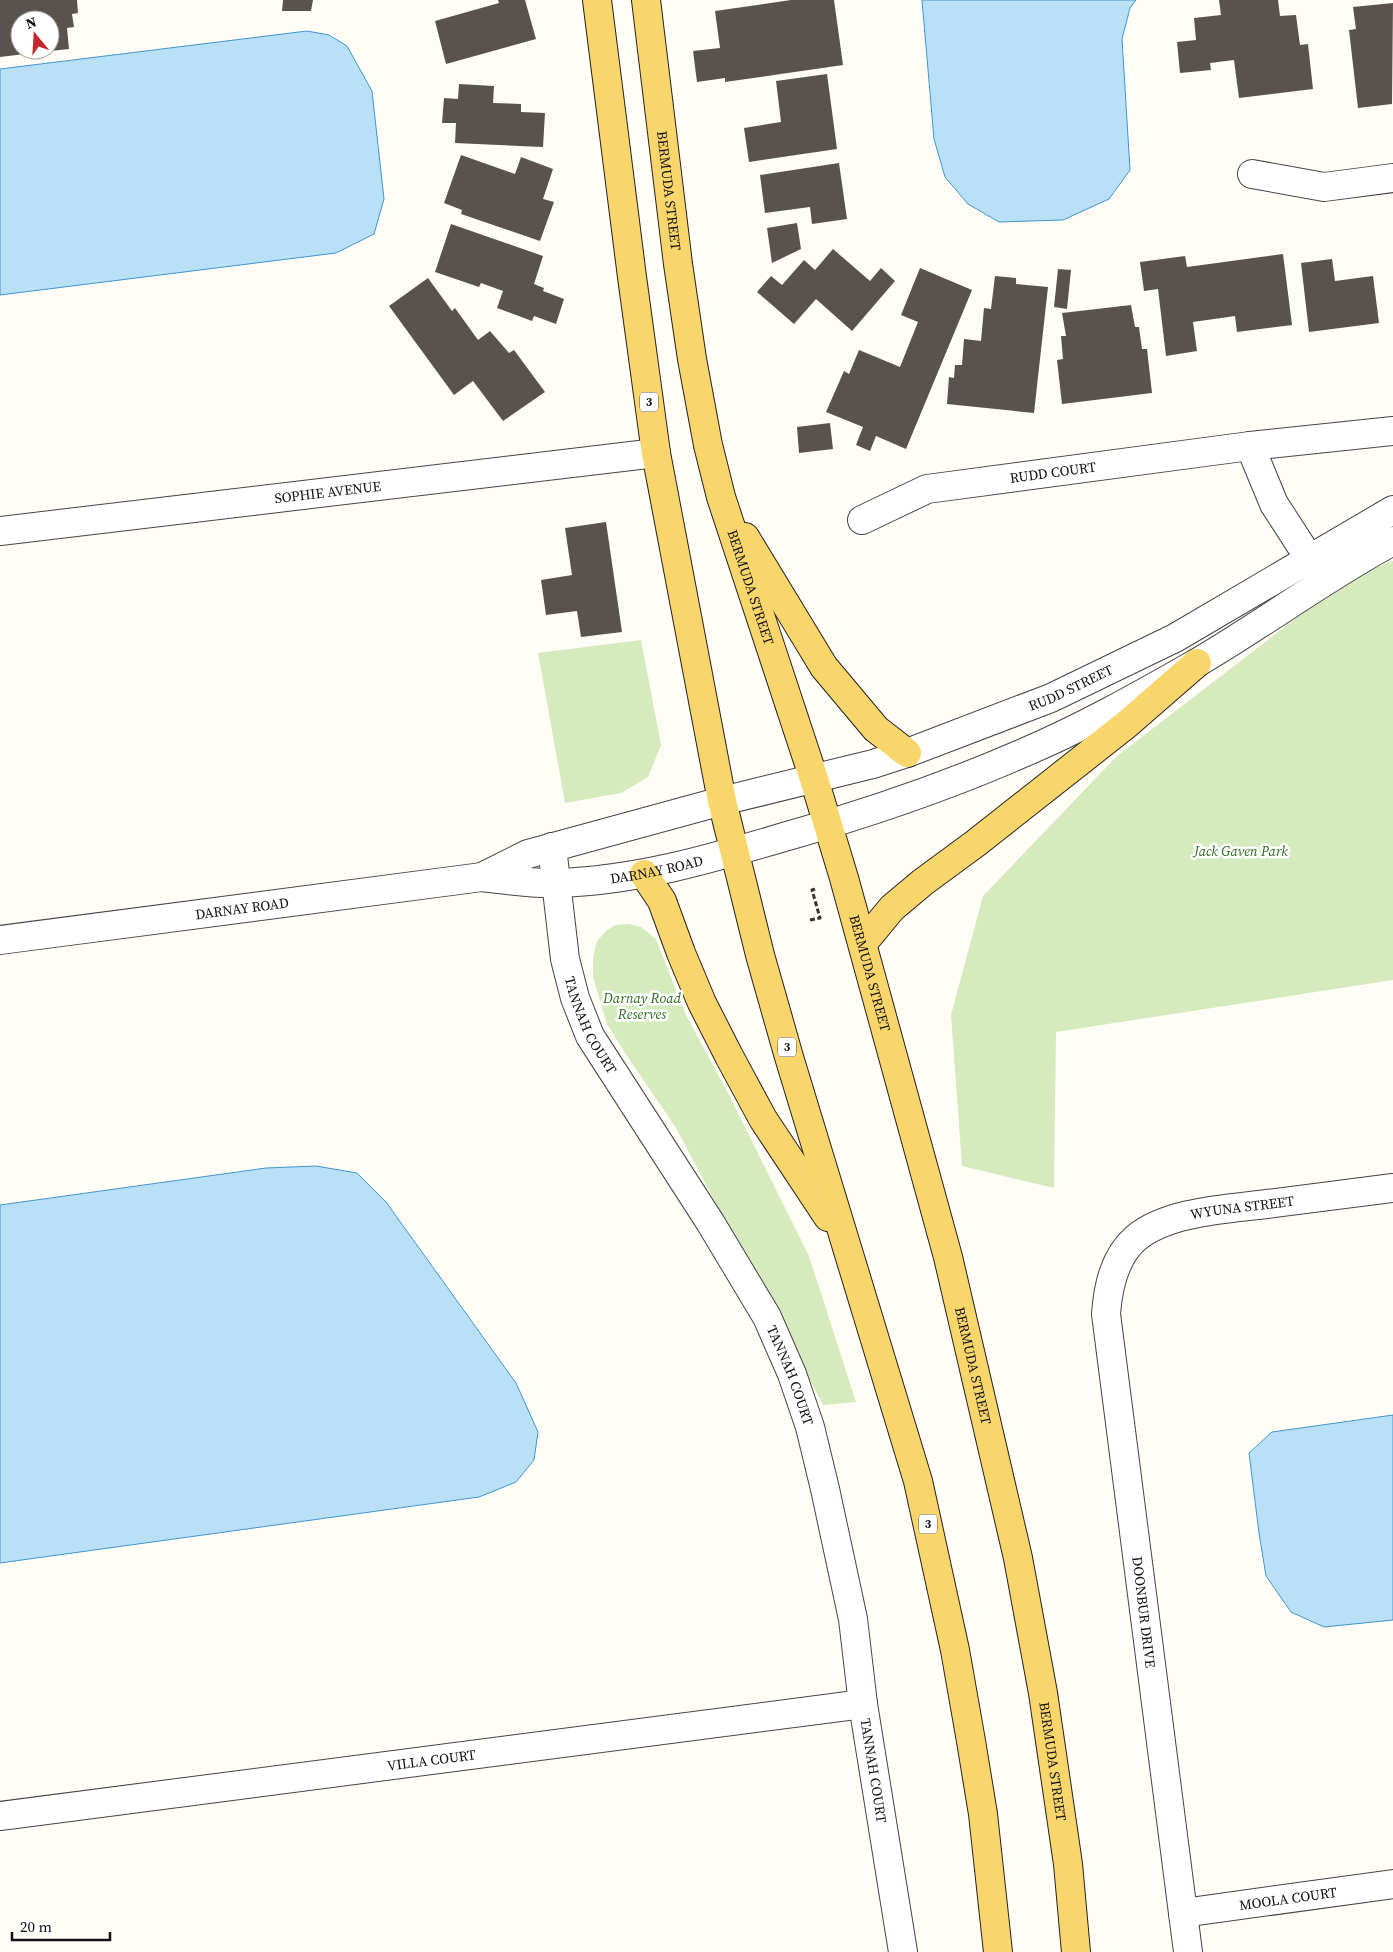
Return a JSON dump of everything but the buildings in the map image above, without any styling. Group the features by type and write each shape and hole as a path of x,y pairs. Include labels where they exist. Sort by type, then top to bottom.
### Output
{"main road":[{"name":"3","path":"597,0 656,453 722,801 781,1029 918,1481 955,1650 979,1787 998,1952"},
{"name":"BERMUDA STREET","path":"646,0 678,264 708,446 721,497 814,779 863,943 948,1257 1018,1558 1043,1693 1057,1781 1076,1952"},
{"path":"721,497 824,667 876,729 907,753"},
{"path":"863,943 892,908 1120,730 1196,663"},
{"path":"644,874 662,901 702,1003 763,1119 845,1241"}],"street":[{"path":"1252,174 1324,187 1393,178"},
{"name":"RUDD COURT","path":"862,520 927,489 1250,446 1393,431"},
{"path":"1250,446 1274,504 1324,582"},
{"name":"SOPHIE AVENUE","path":"0,530 656,453"},
{"name":"RUDD STREET","path":"722,801 873,764 907,753 1051,698 1175,638 1393,510"},
{"path":"827,825 900,802 1025,753 1089,722 1196,663 1393,541"},
{"name":"DARNAY ROAD","path":"482,877 528,854 722,801"},
{"name":"DARNAY ROAD","path":"0,940 482,877 556,884 644,874 734,852 827,825"},
{"name":"TANNAH COURT","path":"552,847 565,959 575,998 590,1036 767,1317 792,1374 810,1427 853,1619 863,1704 903,1952"},
{"name":"WYUNA STREET","path":"1114,1272 1123,1252 1137,1238 1155,1226 1181,1217 1221,1210 1393,1188"},
{"name":"DOONBUR DRIVE","path":"1114,1272 1107,1293 1106,1314 1188,1952"},
{"name":"VILLA COURT","path":"0,1816 863,1704"},
{"name":"MOOLA COURT","path":"1183,1913 1393,1884"}],"path":[{"path":"810,920 820,918 812,890 821,887"}],"green space":[{"name":"Jack Gaven Park","path":"1393,561 1393,980 1056,1032 1054,1188 962,1166 951,1015 983,896 1117,756 1347,579"},
{"path":"641,640 661,745 648,777 621,793 565,803 538,653"},
{"name":"Darnay Road Reserves","path":"629,924 641,927 656,939 686,1015 728,1093 809,1256 856,1402 823,1405 676,1128 607,1024 593,977 593,958 597,941 606,931 615,925"}],"water":[{"path":"922,0 1136,0 1130,8 1122,39 1130,170 1109,199 1063,220 999,222 968,204 945,177 934,139"},
{"path":"307,31 329,35 347,46 372,91 384,199 374,234 336,253 0,295 0,69"},
{"path":"316,1166 357,1173 386,1202 516,1383 538,1432 534,1460 516,1482 479,1497 0,1563 0,1205 266,1168"},
{"path":"1393,1415 1393,1620 1324,1627 1291,1612 1266,1576 1249,1453 1272,1432"}]}
